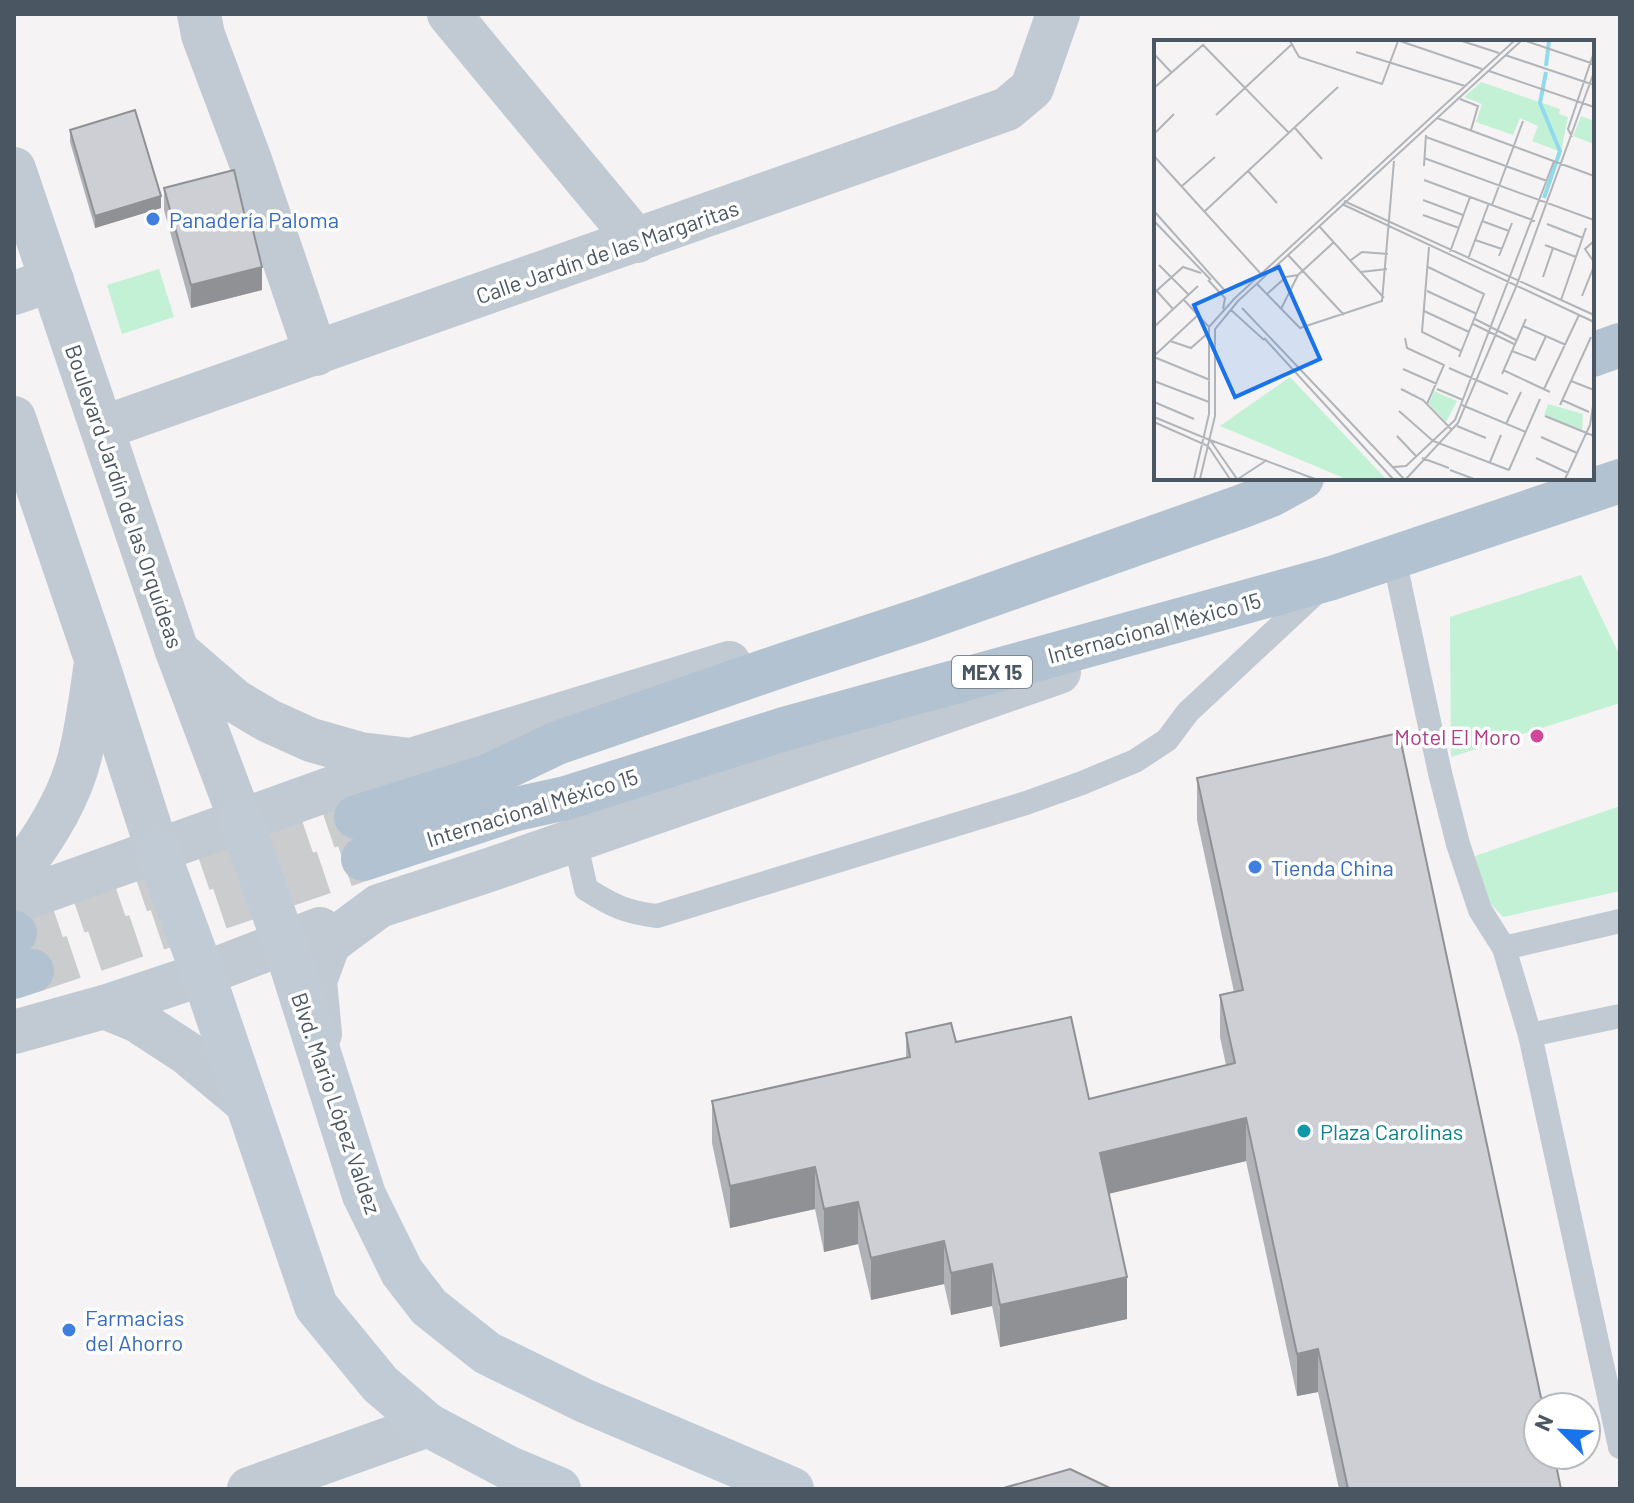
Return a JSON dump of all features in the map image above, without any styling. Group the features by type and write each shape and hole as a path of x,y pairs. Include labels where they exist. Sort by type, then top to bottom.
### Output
{"main road":[{"path":"1594,354 1620,345"},
{"name":"Internacional México 15","path":"1298,480 1240,507 557,743 360,838 566,798 784,729 1332,578 1620,481"},
{"name":"Blvd. Mario López Valdez","path":"241,821 284,942 364,1195 402,1272 429,1307 487,1353 585,1401 792,1489"},
{"path":"158,852 203,974 316,1306 380,1384 428,1425 511,1478 559,1489"}],"street":[{"path":"199,14 203,35 250,160 316,354"},
{"path":"449,14 637,241"},
{"name":"Calle Jardín de las Margaritas","path":"102,428 1007,109 1032,88 1058,14"},
{"name":"Boulevard Jardín de las Orquídeas","path":"14,169 33,287 102,428 177,651 241,821"},
{"path":"14,418 158,852"},
{"path":"18,944 158,852 411,760 1240,507"},
{"path":"14,1032 104,1007 203,974 379,906 1332,578"},
{"path":"177,651 235,701 269,721 311,740 360,754 411,760"},
{"path":"14,877 36,849 62,806 80,759 96,659"},
{"path":"322,1065 315,981 329,943 379,906"},
{"path":"104,1007 138,1021 187,1053 247,1103"},
{"path":"249,1489 428,1425"}],"lane":[{"path":"1394,558 1458,844 1480,910 1504,948 1530,1035 1620,1447"},
{"path":"575,840 586,889 631,913 657,916 1055,793 1135,761 1167,740 1188,712 1332,578"},
{"path":"1504,948 1620,921"},
{"path":"1530,1035 1620,1016"}],"green space":[{"path":"159,269 174,317 122,334 107,285"},
{"path":"1581,575 1620,656 1620,703 1451,757 1450,617"},
{"path":"1620,806 1620,891 1503,917 1486,899 1475,856"}],"building":[{"path":"135,110 161,196 95,216 70,130"},
{"path":"234,170 246,221 250,218 262,267 191,285 164,188"},
{"name":"Plaza Carolinas","path":"1399,733 1540,1391 1522,1391 1522,1471 1557,1471 1561,1489 1348,1489 1318,1349 1297,1354 1246,1118 1100,1153 1127,1277 1000,1305 992,1264 951,1273 944,1241 871,1258 858,1202 824,1209 815,1167 730,1186 712,1101 910,1057 906,1033 951,1023 956,1042 1071,1017 1089,1099 1235,1063 1220,995 1243,990 1197,778"},
{"path":"1070,1469 1112,1489 1000,1489"}],"tunnel":[{"path":"15,933 356,817"},
{"path":"32,971 363,859"}],"place":[{"name":"Panadería Paloma","path":"153,219"},
{"name":"Motel El Moro","path":"1537,736"},
{"name":"Tienda China","path":"1255,867"},
{"name":"Plaza Carolinas","path":"1304,1131"},
{"name":"Farmacias del Ahorro","path":"69,1330"}]}
